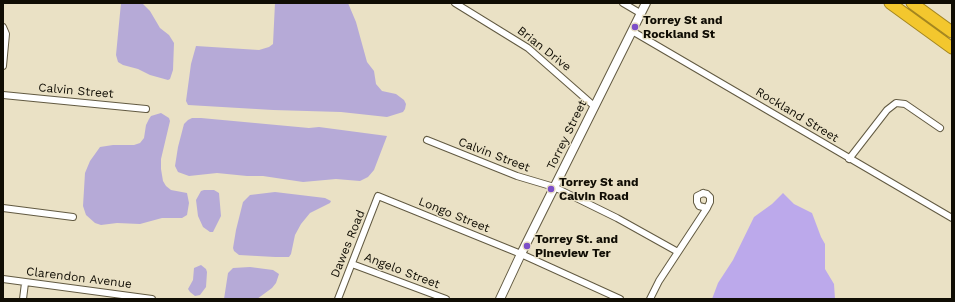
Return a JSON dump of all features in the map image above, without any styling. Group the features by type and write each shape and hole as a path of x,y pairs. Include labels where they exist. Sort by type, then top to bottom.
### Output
{"highway":[{"path":"890,3 952,48"},
{"path":"912,3 952,32"}],"main road":[{"name":"Torrey Street","path":"500,299 646,3"}],"street":[{"name":"Brian Drive","path":"455,3 528,48 594,106"},
{"path":"623,3 640,13"},
{"path":"3,66 6,34 4,29"},
{"name":"Rockland Street","path":"632,31 952,218"},
{"name":"Calvin Street","path":"3,95 146,109"},
{"path":"849,159 887,110 896,104 900,103 907,105 940,128"},
{"name":"Calvin Street","path":"427,140 517,176 554,187 617,218 678,252"},
{"name":"Longo Street","path":"378,196 521,254 620,299"},
{"name":"Dawes Road","path":"338,299 378,196"},
{"path":"3,208 72,217"},
{"path":"650,299 659,280 707,208"},
{"name":"Angelo Street","path":"352,264 446,299"},
{"name":"Clarendon Avenue","path":"3,279 152,299"},
{"path":"23,299 25,283"}],"shaded area":[{"path":"121,3 142,3 150,11 160,28 169,35 174,43 173,70 170,79 168,80 150,75 118,62 116,55"},
{"path":"275,3 348,3 356,22 367,62 374,71 376,84 382,91 396,94 404,100 406,104 403,112 387,117 341,112 188,105 186,101 191,64 196,46 259,50 269,47 273,44"},
{"path":"161,113 169,118 170,121 161,159 163,181 171,190 187,193 189,203 187,215 182,218 162,218 140,224 117,223 101,225 95,223 86,215 83,206 85,173 90,161 100,147 113,145 134,145 140,143 144,138 146,125 151,116"},
{"path":"192,118 309,128 319,127 387,136 374,170 368,177 360,181 336,179 303,182 263,176 217,173 189,176 178,172 175,166 184,124"},
{"path":"214,190 219,193 221,216 213,232 210,232 203,227 198,216 196,200 201,191"},
{"path":"275,192 325,198 331,201 330,203 310,213 301,224 295,235 289,257 239,255 233,248 243,202 250,195"},
{"path":"783,193 794,204 812,213 825,244 825,269 834,284 835,299 712,299 718,283 733,260 754,217 772,204"},
{"path":"201,265 207,272 206,287 200,295 195,296 188,289 193,280 194,268"},
{"path":"250,267 273,270 279,274 276,283 272,288 257,299 224,299 228,273 233,268"}],"place":[{"name":"Torrey St and Rockland St","path":"635,27"},
{"name":"Torrey St and Calvin Road","path":"551,189"},
{"name":"Torrey St. and Pineview Ter","path":"527,246"}]}
